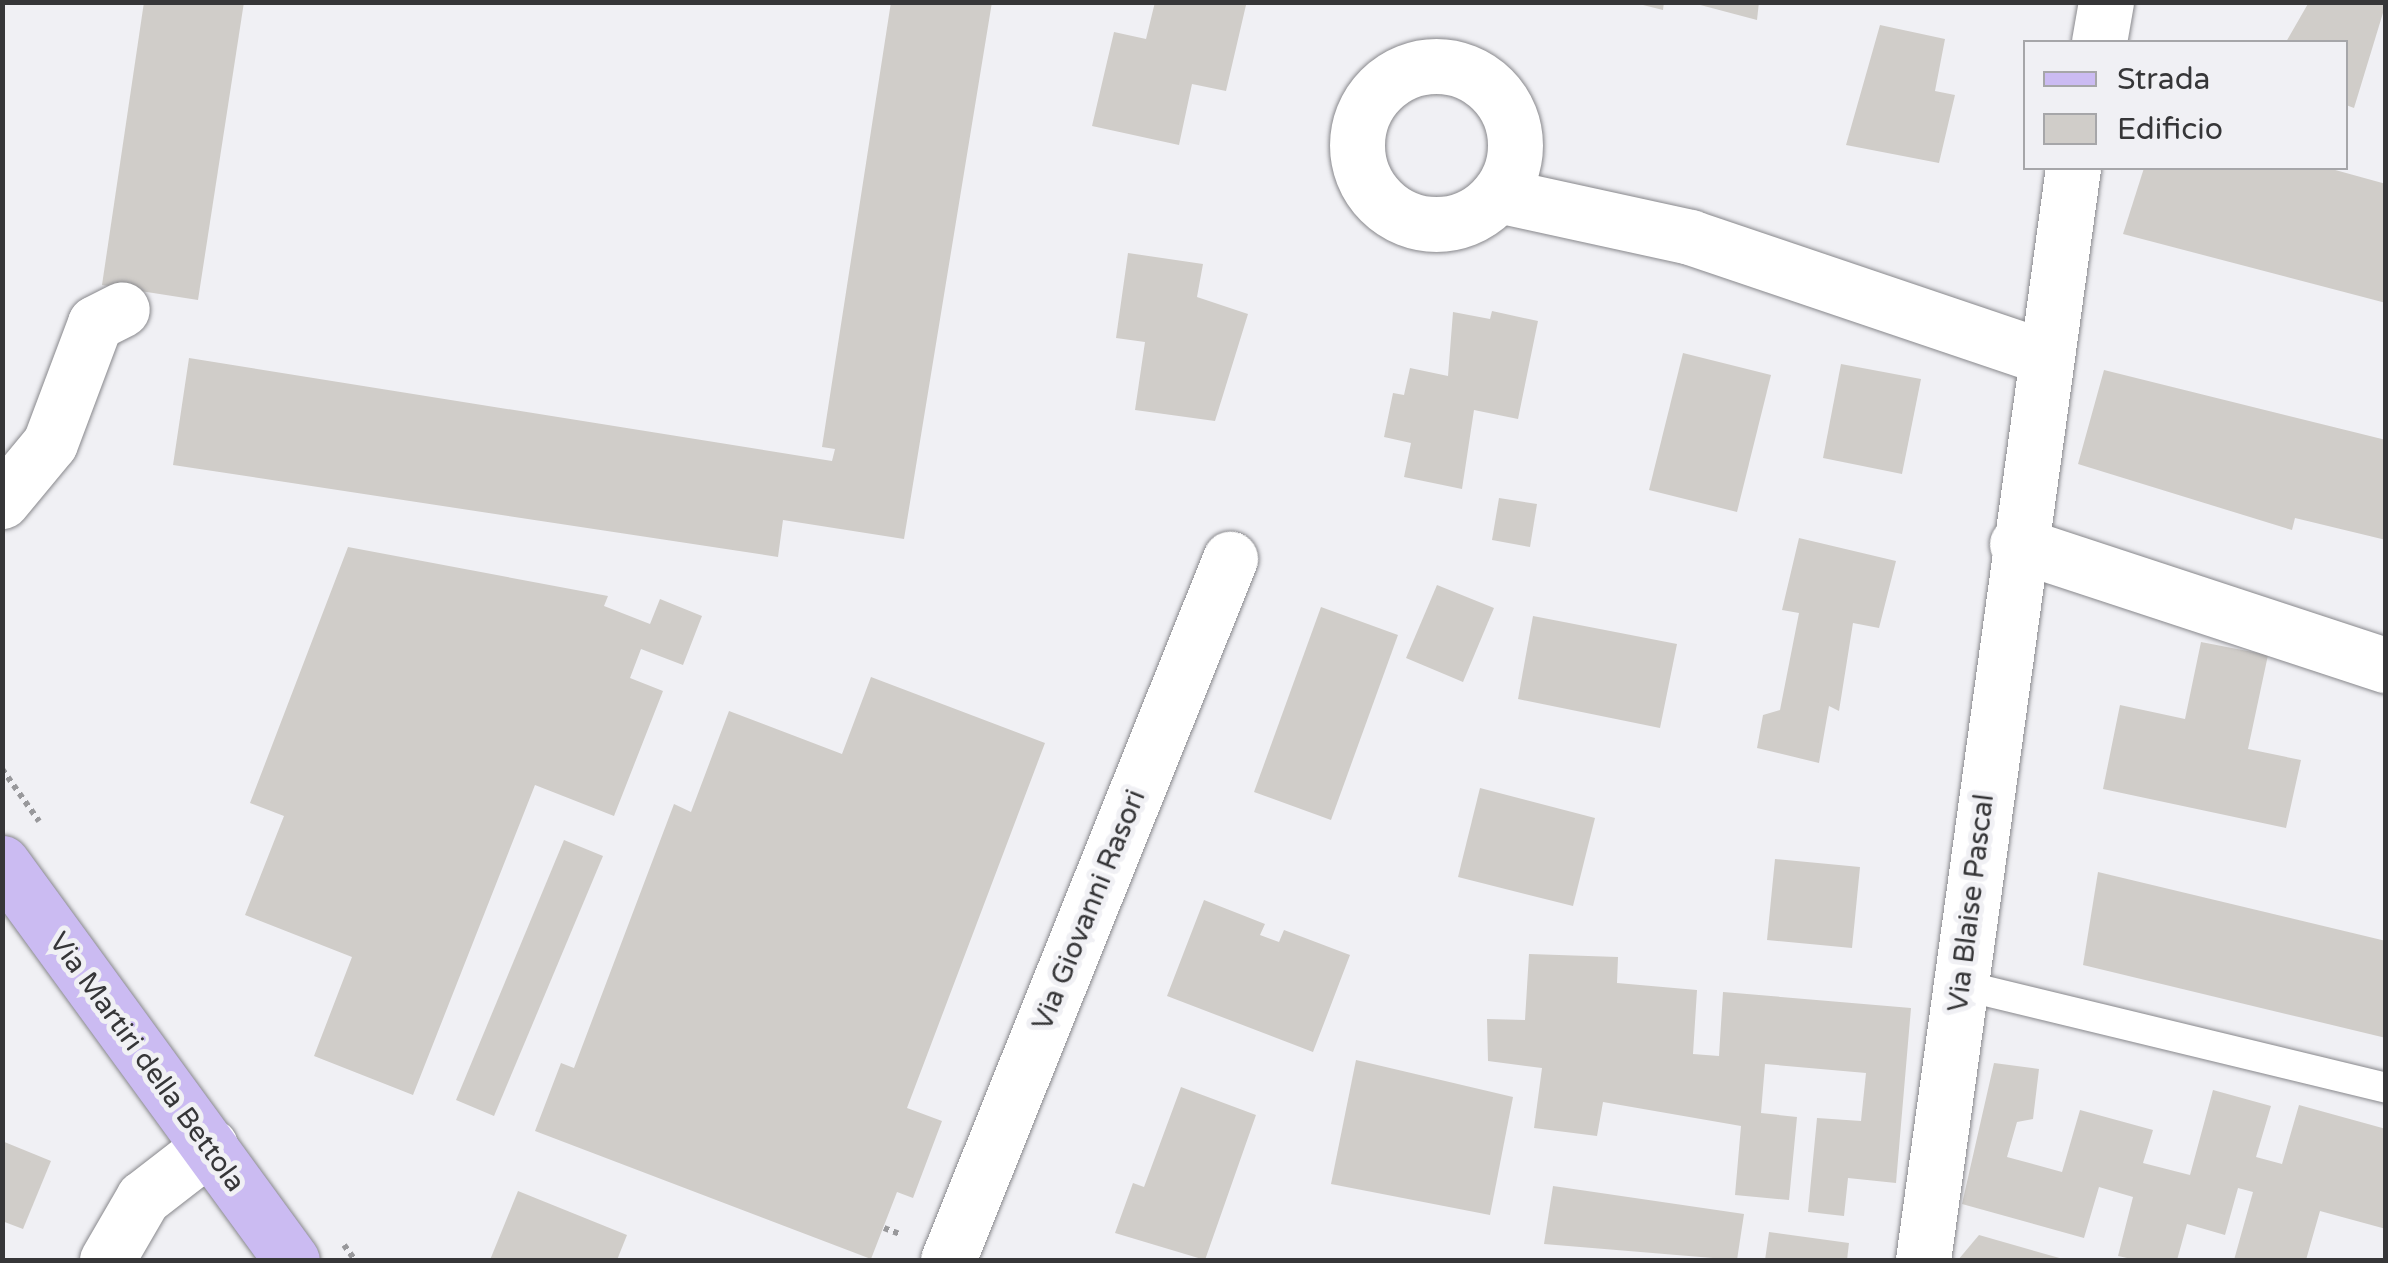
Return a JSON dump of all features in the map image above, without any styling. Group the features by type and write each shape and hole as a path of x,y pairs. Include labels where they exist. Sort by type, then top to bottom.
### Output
{"main road":[{"name":"Via Martiri della Bettola","path":"2,863 292,1260"}],"street":[{"path":"2099,40 2106,2"},
{"name":"Via Blaise Pascal","path":"1923,1260 2017,544 2073,170"},
{"path":"1498,196 1690,237 2044,357"},
{"path":"2,502 50,444 95,323 122,310"},
{"path":"2017,544 2386,665"},
{"name":"Via Giovanni Rasori","path":"948,1260 1230,559"},
{"path":"107,1260 143,1198 210,1146"}],"lane":[{"path":"1961,986 2386,1088"}],"building":[{"path":"144,2 244,2 198,300 102,285"},
{"path":"891,2 992,2 904,539 783,520 778,557 173,465 189,358 832,461 835,449 822,447"},
{"path":"1155,2 1246,5 1226,91 1192,84 1179,145 1092,126 1114,32 1146,39"},
{"path":"1631,2 1664,2 1663,10"},
{"path":"1689,2 1759,2 1757,20"},
{"path":"2309,2 2386,3 2354,108 2348,106 2348,40 2287,40"},
{"path":"1880,25 1945,39 1935,91 1955,95 1939,163 1846,145"},
{"path":"2143,170 2335,170 2386,184 2386,303 2123,234"},
{"path":"1128,253 1203,264 1197,297 1248,314 1215,421 1135,410 1145,342 1116,338"},
{"path":"1492,311 1538,321 1518,419 1474,410 1462,489 1404,477 1411,443 1384,437 1393,393 1404,395 1410,368 1448,376 1453,312 1490,319"},
{"path":"1683,353 1771,375 1737,512 1649,490"},
{"path":"1841,364 1921,379 1902,474 1823,458"},
{"path":"2104,370 2386,440 2386,540 2295,518 2292,530 2078,464"},
{"path":"1499,498 1537,504 1530,547 1492,540"},
{"path":"1799,538 1896,561 1879,628 1853,623 1839,711 1829,706 1819,763 1757,748 1763,715 1780,710 1799,613 1782,610"},
{"path":"348,547 608,596 604,606 650,624 660,599 702,616 683,665 641,649 630,678 663,691 614,816 535,785 413,1095 314,1056 352,957 245,915 284,816 250,803"},
{"path":"1437,585 1494,608 1463,682 1406,658"},
{"path":"1321,607 1398,635 1331,820 1254,792"},
{"path":"1533,616 1677,644 1660,728 1518,699"},
{"path":"2201,642 2268,655 2248,749 2301,760 2286,828 2103,789 2120,705 2185,719"},
{"path":"871,677 1045,743 907,1108 942,1121 913,1198 897,1192 871,1259 535,1131 561,1063 574,1068 674,804 691,812 729,711 842,754"},
{"path":"1480,788 1595,818 1573,906 1458,877"},
{"path":"564,840 603,856 494,1116 456,1100"},
{"path":"1775,859 1860,867 1852,948 1767,940"},
{"path":"2098,872 2386,941 2386,1038 2083,965"},
{"path":"1204,900 1265,924 1260,935 1279,942 1284,930 1350,955 1313,1052 1167,996"},
{"path":"1529,954 1618,957 1617,983 1697,990 1693,1054 1719,1056 1723,992 1911,1008 1896,1183 1848,1178 1844,1216 1808,1212 1817,1118 1861,1121 1866,1073 1765,1064 1761,1113 1797,1117 1789,1200 1735,1195 1741,1126 1603,1102 1597,1136 1534,1128 1542,1068 1488,1061 1487,1019 1525,1020"},
{"path":"1356,1060 1513,1097 1490,1215 1331,1184"},
{"path":"1994,1063 2039,1069 2033,1119 2017,1122 2007,1157 2062,1172 2080,1110 2153,1130 2143,1163 2190,1175 2213,1090 2271,1106 2256,1157 2282,1164 2299,1105 2386,1129 2386,1229 2320,1211 2306,1260 2234,1260 2253,1192 2238,1188 2225,1235 2187,1224 2177,1260 2136,1260 2118,1256 2133,1197 2099,1187 2084,1238 1962,1204"},
{"path":"1181,1087 1256,1115 1205,1260 1115,1233 1133,1183 1144,1187"},
{"path":"2,1141 51,1161 23,1229 2,1221"},
{"path":"1553,1186 1744,1214 1737,1260 1544,1244"},
{"path":"518,1191 627,1235 617,1260 490,1260"},
{"path":"1769,1232 1849,1243 1847,1260 1765,1260"},
{"path":"1979,1235 2063,1259 2063,1260 1958,1260"}]}
